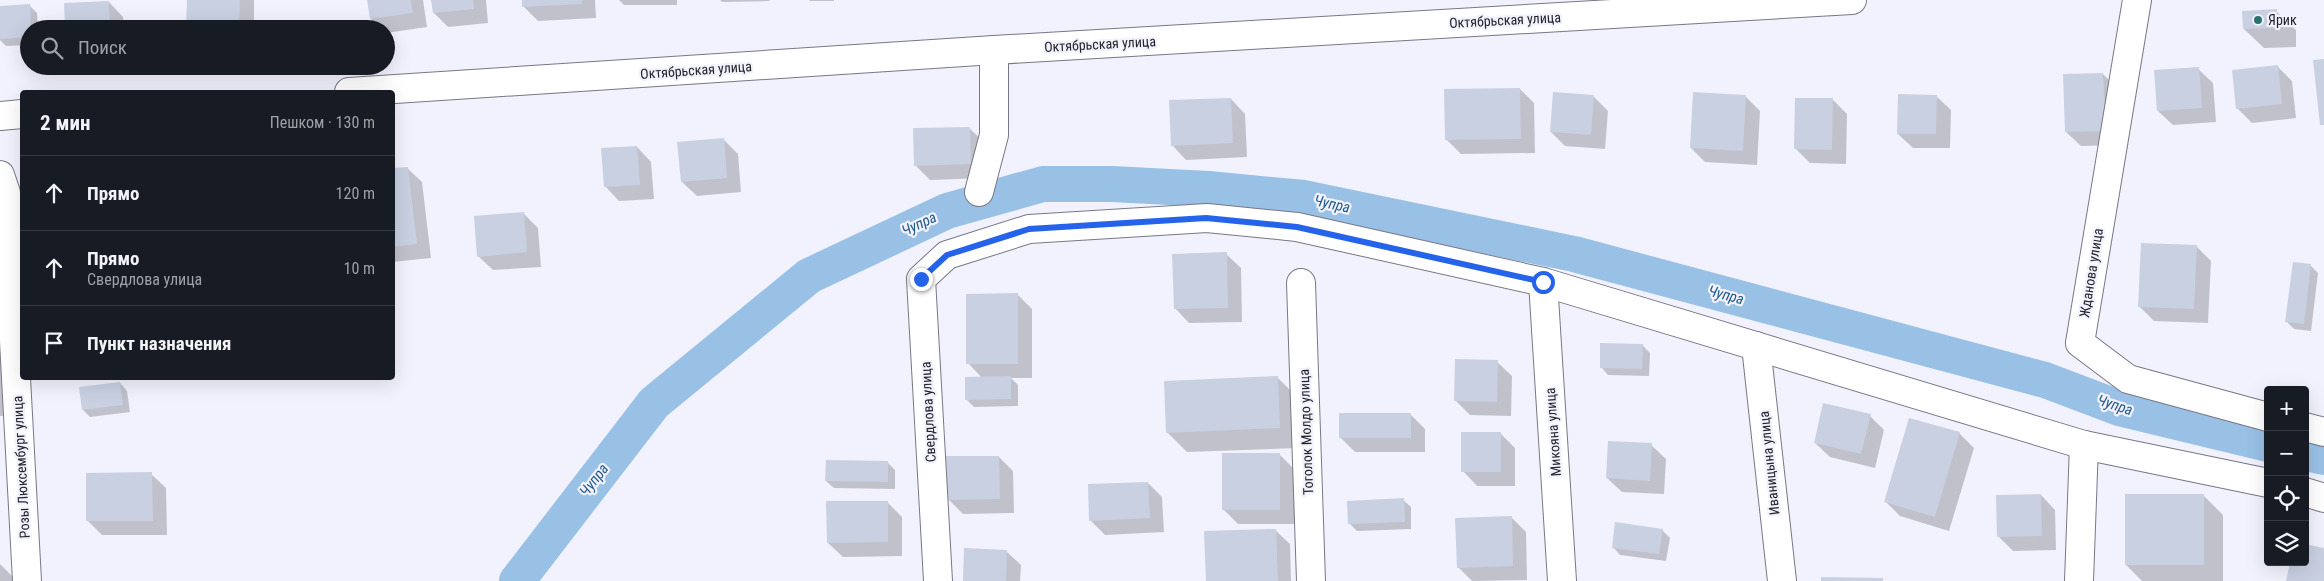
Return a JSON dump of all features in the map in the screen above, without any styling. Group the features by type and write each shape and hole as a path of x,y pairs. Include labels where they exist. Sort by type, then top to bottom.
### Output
{"street":[{"name":"Октябрьская улица","path":"380,90 994,50 1852,0"},
{"name":"Жданова улица","path":"2136,0 2080,343 2128,379 2264,416"},
{"path":"979,192 994,135 994,50"},
{"path":"0,116 20,114"},
{"name":"Розы Люксембург улица","path":"0,175 6,193 27,581"},
{"name":"Свердлова улица","path":"938,581 921,279 947,255 1029,229 1206,218 1297,227 1543,282"},
{"path":"1543,282 2084,444 2264,482"},
{"name":"Микояна улица","path":"1543,282 1562,581"},
{"name":"Тоголок Молдо улица","path":"1301,283 1311,581"},
{"name":"Иваницына улица","path":"1756,346 1782,581"},
{"path":"2309,428 2324,432"},
{"path":"2078,581 2084,444"},
{"path":"2309,493 2324,498"}],"building":[{"path":"187,0 240,0 239,20 186,20"},
{"path":"367,0 411,0 413,13 370,19"},
{"path":"431,0 473,0 474,9 433,13"},
{"path":"522,0 582,0 582,4 522,7"},
{"path":"109,1 110,20 65,20 64,3"},
{"path":"30,4 31,20 20,20 20,38 0,39 0,6"},
{"path":"2277,9 2277,28 2243,29 2242,11"},
{"path":"2324,59 2324,125 2320,125 2313,60"},
{"path":"2278,65 2282,104 2236,109 2232,70"},
{"path":"2199,67 2202,108 2157,111 2154,70"},
{"path":"2103,73 2106,131 2065,132 2063,74"},
{"path":"1520,88 1521,139 1445,140 1444,89"},
{"path":"1553,92 1594,95 1591,135 1550,132"},
{"path":"1693,92 1746,95 1743,151 1690,148"},
{"path":"1898,94 1937,95 1936,134 1897,134"},
{"path":"1231,98 1233,143 1171,146 1169,100"},
{"path":"1795,98 1833,98 1832,150 1794,149"},
{"path":"970,127 971,164 914,166 913,128"},
{"path":"724,138 727,178 681,182 677,142"},
{"path":"637,146 640,185 604,187 601,148"},
{"path":"408,167 417,244 395,247 395,168"},
{"path":"524,212 527,252 477,257 474,216"},
{"path":"2141,243 2197,245 2194,309 2138,307"},
{"path":"1227,252 1228,308 1174,309 1172,254"},
{"path":"2293,262 2311,264 2304,324 2285,322"},
{"path":"1018,293 1018,364 966,364 966,294"},
{"path":"1600,343 1643,344 1642,369 1600,368"},
{"path":"1455,359 1498,360 1497,402 1454,401"},
{"path":"1011,376 1011,399 965,400 965,377"},
{"path":"1278,376 1280,428 1166,433 1164,381"},
{"path":"120,382 123,405 82,410 79,387"},
{"path":"1823,403 1871,414 1861,454 1814,443"},
{"path":"1339,413 1411,413 1411,438 1339,438"},
{"path":"1909,418 1960,432 1935,517 1884,502"},
{"path":"1461,432 1501,432 1501,472 1461,472"},
{"path":"1608,441 1652,443 1650,481 1606,478"},
{"path":"1222,453 1280,453 1280,510 1222,510"},
{"path":"946,456 999,456 1000,499 947,500"},
{"path":"826,460 888,461 888,482 825,481"},
{"path":"152,472 153,521 86,521 86,473"},
{"path":"1148,482 1150,518 1089,521 1088,484"},
{"path":"2041,494 2042,536 1997,537 1996,495"},
{"path":"2125,494 2204,494 2204,565 2125,565"},
{"path":"1404,498 1405,522 1348,524 1347,501"},
{"path":"826,501 888,501 888,542 827,543"},
{"path":"1512,516 1513,566 1457,568 1455,518"},
{"path":"1615,522 1663,529 1659,554 1612,548"},
{"path":"1276,529 1278,581 1206,581 1204,531"},
{"path":"2309,545 2324,548 2324,581 2286,581 2289,566 2309,566"},
{"path":"964,548 1007,550 1006,581 963,581"},
{"path":"1821,577 1883,578 1883,581 1821,581"}],"waterway":[{"name":"Чупра","path":"517,581 654,403 809,276 947,211 1043,184 1112,184 1208,189 1304,198 1574,254 2045,380 2119,408 2264,443"},
{"name":"Чупра","path":"2309,454 2324,457"}],"place":[{"name":"Ярик","path":"2258,20"}],"route":[{"path":"921,279 947,255 1029,229 1206,218 1297,227 1543,282"}]}
